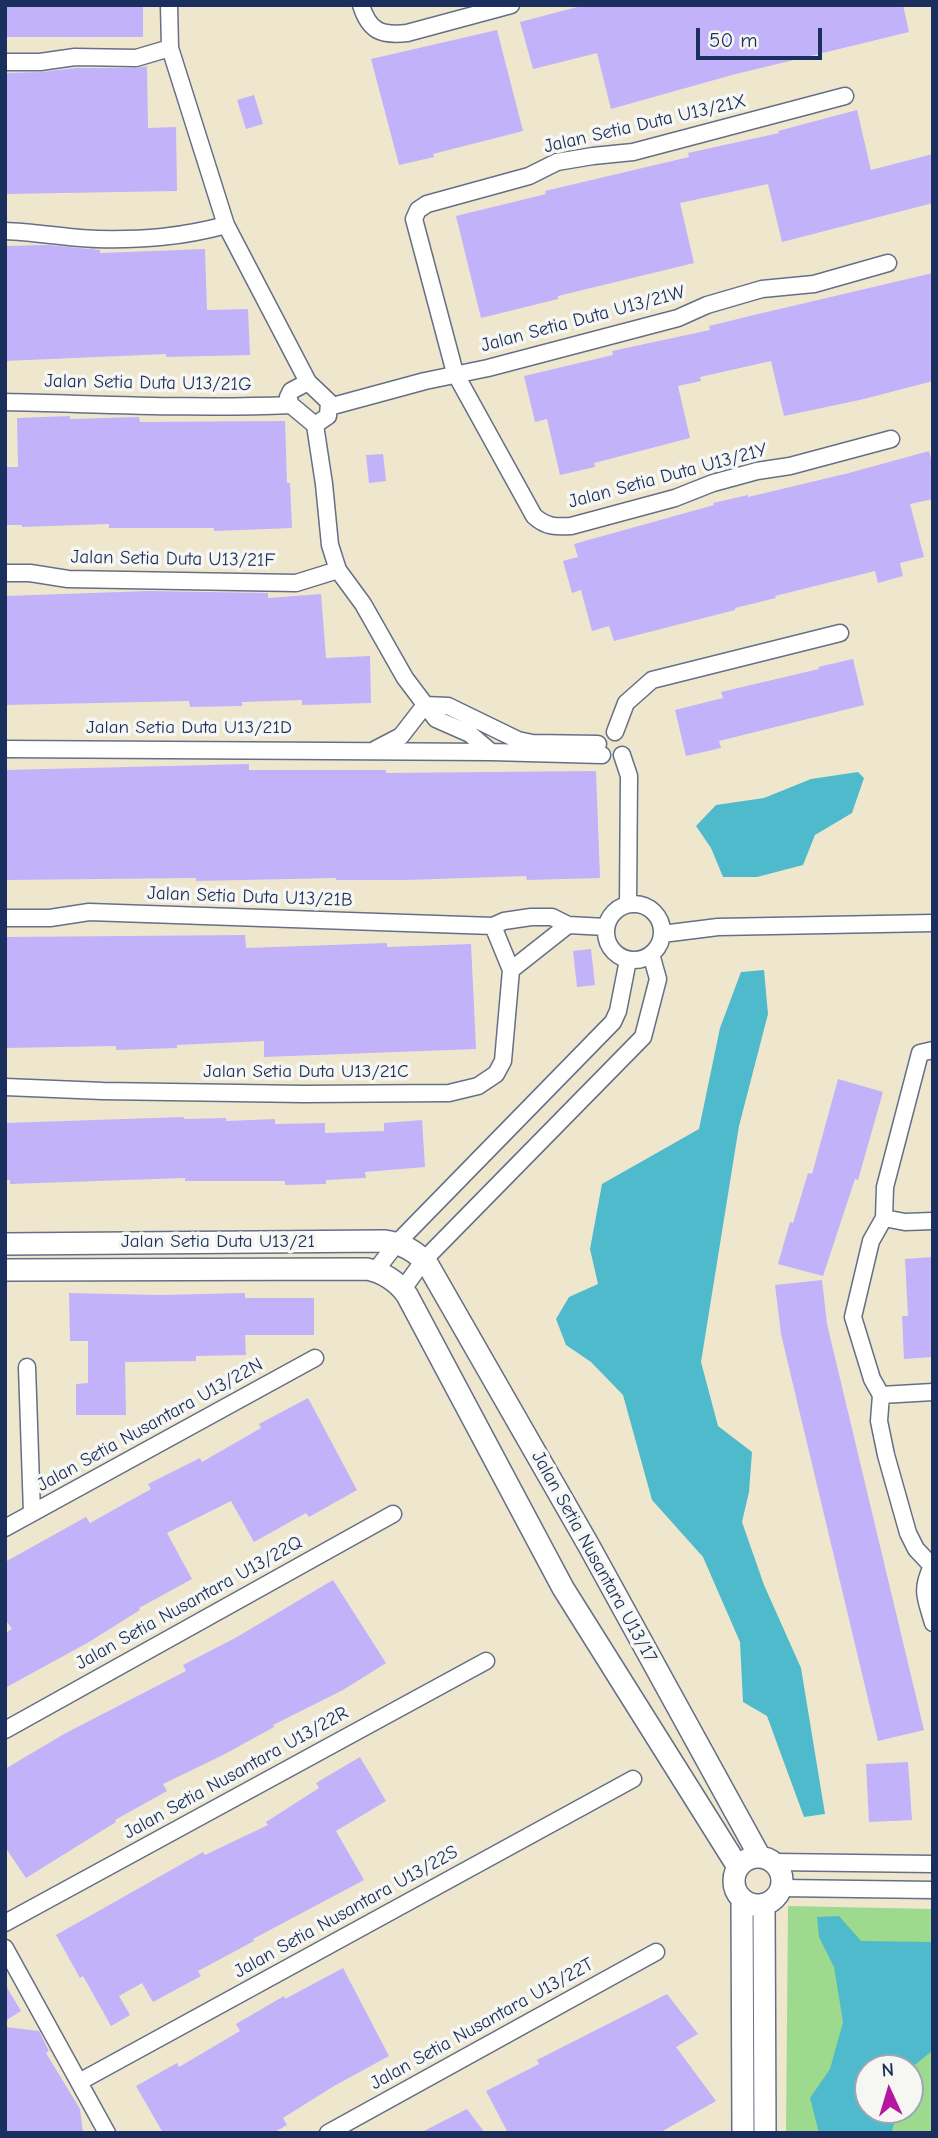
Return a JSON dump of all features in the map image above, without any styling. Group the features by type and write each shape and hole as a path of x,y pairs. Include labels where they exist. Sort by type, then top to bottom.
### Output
{"main road":[{"path":"397,1243 425,1260"},
{"name":"Jalan Setia Duta U13/21","path":"5,1244 397,1243"},
{"name":"Jalan Setia Nusantara U13/17","path":"425,1260 767,1859"},
{"name":"Jalan Setia Duta U13/21","path":"5,1270 376,1270"},
{"path":"376,1270 403,1289"},
{"name":"Jalan Setia Nusantara U13/17","path":"403,1289 563,1588 737,1867"},
{"path":"747,1859 767,1859 781,1874 781,1888 771,1901 764,1904 749,1903 742,1899 734,1888 737,1867 747,1859"},
{"path":"742,1899 743,2133"},
{"path":"764,1904 765,2133"}],"street":[{"path":"169,5 170,48 226,225 308,382 329,402 328,416 315,425"},
{"path":"361,5 365,19 372,28 395,34 511,5"},
{"path":"5,62 40,62 75,57 136,58 170,48"},
{"name":"Jalan Setia Duta U13/21X","path":"455,373 417,235 414,219 418,210 435,201 529,176 557,162 633,152 845,96"},
{"path":"5,231 95,239 174,238 226,225"},
{"name":"Jalan Setia Duta U13/21W","path":"329,407 678,318 707,305 762,289 814,284 888,263"},
{"name":"Jalan Setia Duta U13/21Y","path":"455,373 534,516 542,524 555,527 571,526 662,502 746,474 790,466 891,439"},
{"path":"308,382 290,391 288,397 291,405 315,425 330,545 338,570 363,604 405,678 436,719 470,734 491,752"},
{"name":"Jalan Setia Duta U13/21G","path":"5,402 145,407 291,405"},
{"name":"Jalan Setia Duta U13/21F","path":"5,573 30,573 68,579 296,583 338,570"},
{"path":"615,732 626,703 652,680 840,633"},
{"path":"425,705 448,706 518,740 600,749 610,759 622,755"},
{"path":"374,750 401,736 425,705"},
{"path":"600,749 602,736 615,732"},
{"path":"615,732 625,741 622,755 629,776 628,904"},
{"name":"Jalan Setia Duta U13/21D","path":"5,749 491,752 600,749"},
{"path":"628,904 653,911 661,925 662,934 660,942 651,954 628,960 613,951 605,936 606,927 613,912 628,904"},
{"name":"Jalan Setia Duta U13/21B","path":"5,918 50,918 89,912 494,926 504,921 552,917 568,925 606,927"},
{"path":"662,934 718,927 933,923"},
{"path":"494,926 511,970 568,925"},
{"path":"403,1289 425,1260 643,1037 658,979 651,954"},
{"path":"376,1270 397,1243 612,1022 618,1011 628,960"},
{"name":"Jalan Setia Duta U13/21C","path":"5,1087 197,1093 449,1093 478,1086 496,1074 503,1061 511,970"},
{"path":"926,1052 885,1187 884,1218 872,1241 853,1317 872,1379 881,1395 879,1421 908,1533 916,1549 932,1566 924,1582 933,1623"},
{"path":"884,1218 905,1222 933,1221"},
{"name":"Jalan Setia Nusantara U13/22N","path":"5,1528 315,1358"},
{"path":"27,1367 32,1513"},
{"path":"881,1395 933,1392"},
{"name":"Jalan Setia Nusantara U13/22Q","path":"5,1730 393,1514"},
{"name":"Jalan Setia Nusantara U13/22R","path":"5,1923 486,1661"},
{"name":"Jalan Setia Nusantara U13/22S","path":"79,2082 632,1779"},
{"path":"767,1859 933,1864"},
{"path":"781,1888 933,1890"},
{"path":"5,1948 107,2133"},
{"name":"Jalan Setia Nusantara U13/22T","path":"328,2133 656,1952"}],"green space":[{"path":"788,1906 933,1909 933,2133 786,2133"}],"water":[{"path":"858,772 864,778 852,813 815,835 803,865 757,877 723,877 711,848 696,826 716,805 764,798 811,779"},
{"path":"764,970 768,1014 739,1126 701,1362 718,1426 752,1452 749,1492 742,1522 764,1585 801,1668 825,1814 804,1817 767,1716 743,1702 740,1642 703,1557 652,1500 623,1395 591,1362 566,1345 556,1319 569,1297 598,1284 590,1249 602,1184 699,1129 720,1028 741,972"},
{"path":"839,1916 861,1941 933,1942 933,2050 924,2057 924,2054 854,2054 854,2124 894,2124 891,2133 819,2133 810,2098 830,2069 843,2022 834,1967 819,1937 817,1917"}],"building":[{"path":"5,5 143,5 143,37 5,37"},
{"path":"585,5 903,5 909,32 732,75 611,109 597,53 533,69 520,22"},
{"path":"497,30 523,131 399,165 371,59"},
{"path":"147,66 148,128 176,127 177,191 5,194 5,73"},
{"path":"254,95 263,124 246,129 237,100"},
{"path":"857,110 871,170 933,154 933,203 782,242 768,184 680,203 694,263 481,318 456,216 546,194 545,191 689,157 688,153 779,133 778,131"},
{"path":"49,245 100,250 100,253 205,249 207,310 248,309 250,355 166,357 166,354 5,361 5,246"},
{"path":"933,273 933,381 784,416 771,361 700,377 701,381 678,386 690,438 594,463 595,467 560,475 547,419 535,422 524,376 613,355 612,351 710,330 709,326"},
{"path":"70,416 70,419 139,417 140,422 285,421 292,528 214,531 214,528 109,528 109,524 22,527 5,525 5,467 18,467 17,418"},
{"path":"929,451 933,467 933,499 910,504 924,557 900,563 903,576 878,583 875,571 614,641 609,626 592,631 581,590 572,593 563,561 578,557 574,544 714,505 713,503 849,473"},
{"path":"383,454 386,481 369,483 366,455"},
{"path":"148,591 268,593 268,598 321,594 326,658 370,656 371,703 302,705 302,700 242,702 242,706 190,707 189,701 5,705 6,596"},
{"path":"853,659 864,705 719,741 721,748 686,756 675,710 723,698 721,692"},
{"path":"249,764 249,770 386,770 386,773 596,771 600,878 527,880 526,876 406,880 5,880 5,770"},
{"path":"245,935 246,948 387,943 387,947 471,944 476,1049 264,1057 264,1041 116,1050 116,1046 5,1048 5,937"},
{"path":"591,949 595,985 577,987 573,951"},
{"path":"838,1079 883,1092 858,1180 855,1179 823,1276 778,1264 808,1173 812,1174"},
{"path":"226,1118 226,1121 275,1119 275,1124 325,1123 325,1133 384,1131 384,1123 422,1120 425,1167 365,1172 366,1178 326,1180 326,1184 285,1185 285,1181 185,1181 185,1178 10,1184 10,1180 5,1180 5,1123"},
{"path":"933,1257 933,1357 904,1359 902,1316 908,1316 905,1259"},
{"path":"822,1280 827,1324 924,1730 878,1741 781,1334 775,1285"},
{"path":"69,1293 245,1293 245,1298 314,1298 314,1335 245,1335 246,1355 196,1356 196,1361 125,1362 126,1415 76,1415 76,1384 88,1383 88,1341 70,1341"},
{"path":"308,1398 357,1490 309,1517 306,1513 254,1542 231,1501 167,1533 192,1579 139,1608 140,1610 89,1642 5,1688 5,1633 12,1629 5,1619 5,1562 86,1517 90,1523 151,1489 148,1484 200,1458 202,1462 261,1428 259,1424"},
{"path":"333,1580 386,1663 343,1690 163,1784 167,1791 115,1820 116,1822 26,1878 5,1847 5,1769 64,1734 186,1671 183,1665 237,1637"},
{"path":"360,1757 386,1801 336,1831 364,1880 253,1939 254,1941 198,1971 201,1976 153,2002 142,1983 119,1996 130,2015 111,2026 56,1935 203,1852 205,1855 268,1825 266,1822 319,1788 316,1783"},
{"path":"908,1762 912,1820 869,1822 866,1764"},
{"path":"343,1968 389,2056 283,2118 287,2125 273,2133 163,2133 136,2086 177,2063 179,2067 240,2031 236,2024 284,1996 285,1999"},
{"path":"5,1984 21,2011 5,2021"},
{"path":"667,1994 698,2034 676,2047 716,2101 659,2133 508,2133 486,2091 539,2064 537,2060"},
{"path":"5,2027 39,2031 49,2051 46,2053 80,2109 83,2133 5,2133"},
{"path":"467,2109 485,2133 420,2133"}]}
